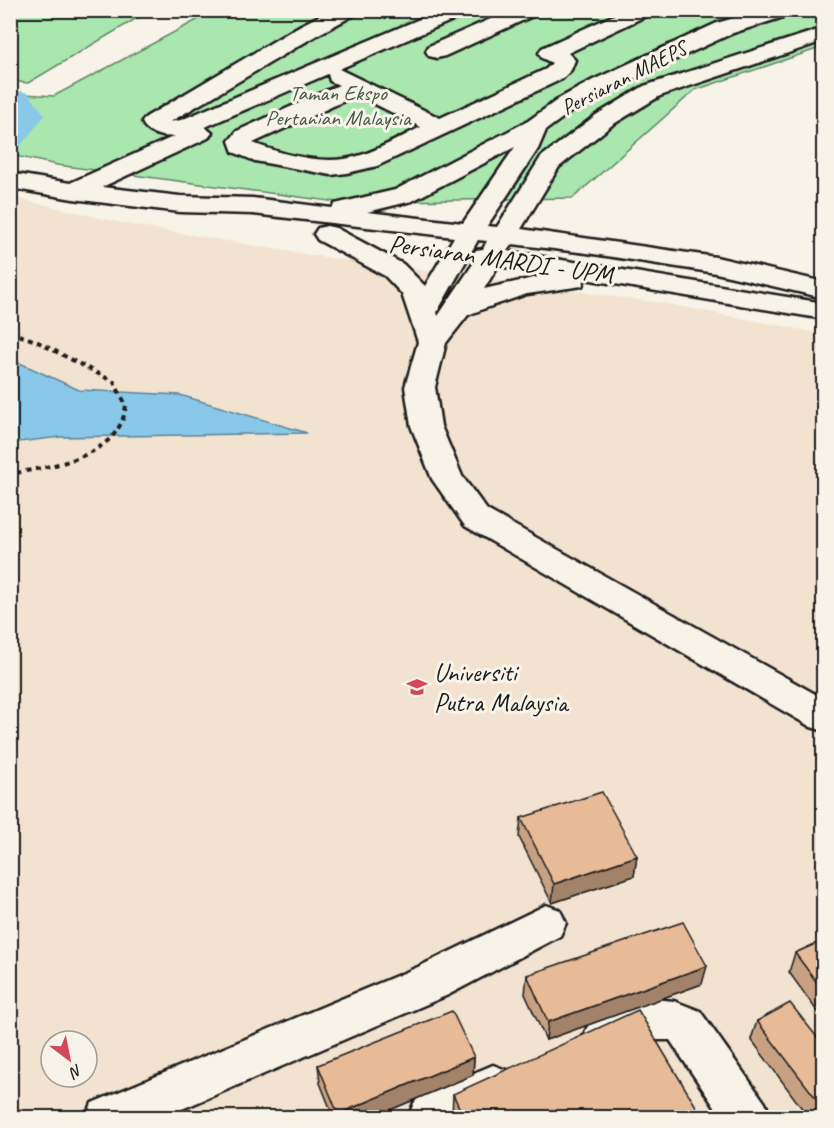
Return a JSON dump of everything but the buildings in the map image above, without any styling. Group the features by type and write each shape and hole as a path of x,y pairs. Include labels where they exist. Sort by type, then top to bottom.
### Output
{"street":[{"path":"349,10 309,30 154,124 167,130 187,126 279,92 334,75 486,10"},
{"path":"73,191 279,92 460,10"},
{"path":"437,51 530,10"},
{"path":"357,86 245,136 242,147 264,156 331,168 368,161 554,74 563,65 564,60 550,53 644,10"},
{"name":"Persiaran MAEPS","path":"428,327 465,242 526,149 536,126 567,103 601,85 725,28 795,14"},
{"name":"Persiaran MAEPS","path":"428,327 458,309 550,162 604,120 652,91 824,34"},
{"path":"241,70 279,92"},
{"path":"334,75 441,128"},
{"path":"310,214 403,196 536,126"},
{"name":"Persiaran MARDI - UPM","path":"10,180 73,191 180,204 254,206 310,214 497,247 643,280 824,311"},
{"path":"530,192 543,221 587,245"},
{"name":"Persiaran MARDI - UPM","path":"180,204 244,223 327,234 465,242"},
{"path":"327,234 394,270 415,291 428,327 420,387 426,426 448,479 476,518 824,717"},
{"name":"Persiaran MARDI - UPM","path":"497,247 587,245 716,265 824,290"},
{"path":"458,309 500,291 549,281 643,280"},
{"path":"108,1118 433,981 546,924"},
{"path":"573,1051 647,1019 670,1017 685,1025 749,1118"},
{"path":"430,1118 436,1111 531,1069"}],"path":[{"path":"10,332 36,341 114,382 126,405 121,424 101,447 59,465 10,474"}],"shaded area":[{"name":"Universiti Putra Malaysia","path":"11,197 131,225 310,255 668,304 823,334 823,1117 11,1118"}],"green space":[{"path":"10,11 149,11 28,83 11,81"},
{"name":"Taman Ekspo Pertanian Malaysia","path":"214,11 823,11 823,47 695,90 573,198 337,202 57,165 11,155 10,93 54,96"}],"water":[{"path":"11,359 79,390 180,395 307,433 60,437 11,443"}],"waterway":[{"path":"10,101 20,98 34,115 10,144"}],"place":[{"name":"Universiti Putra Malaysia","path":"417,687"}]}
